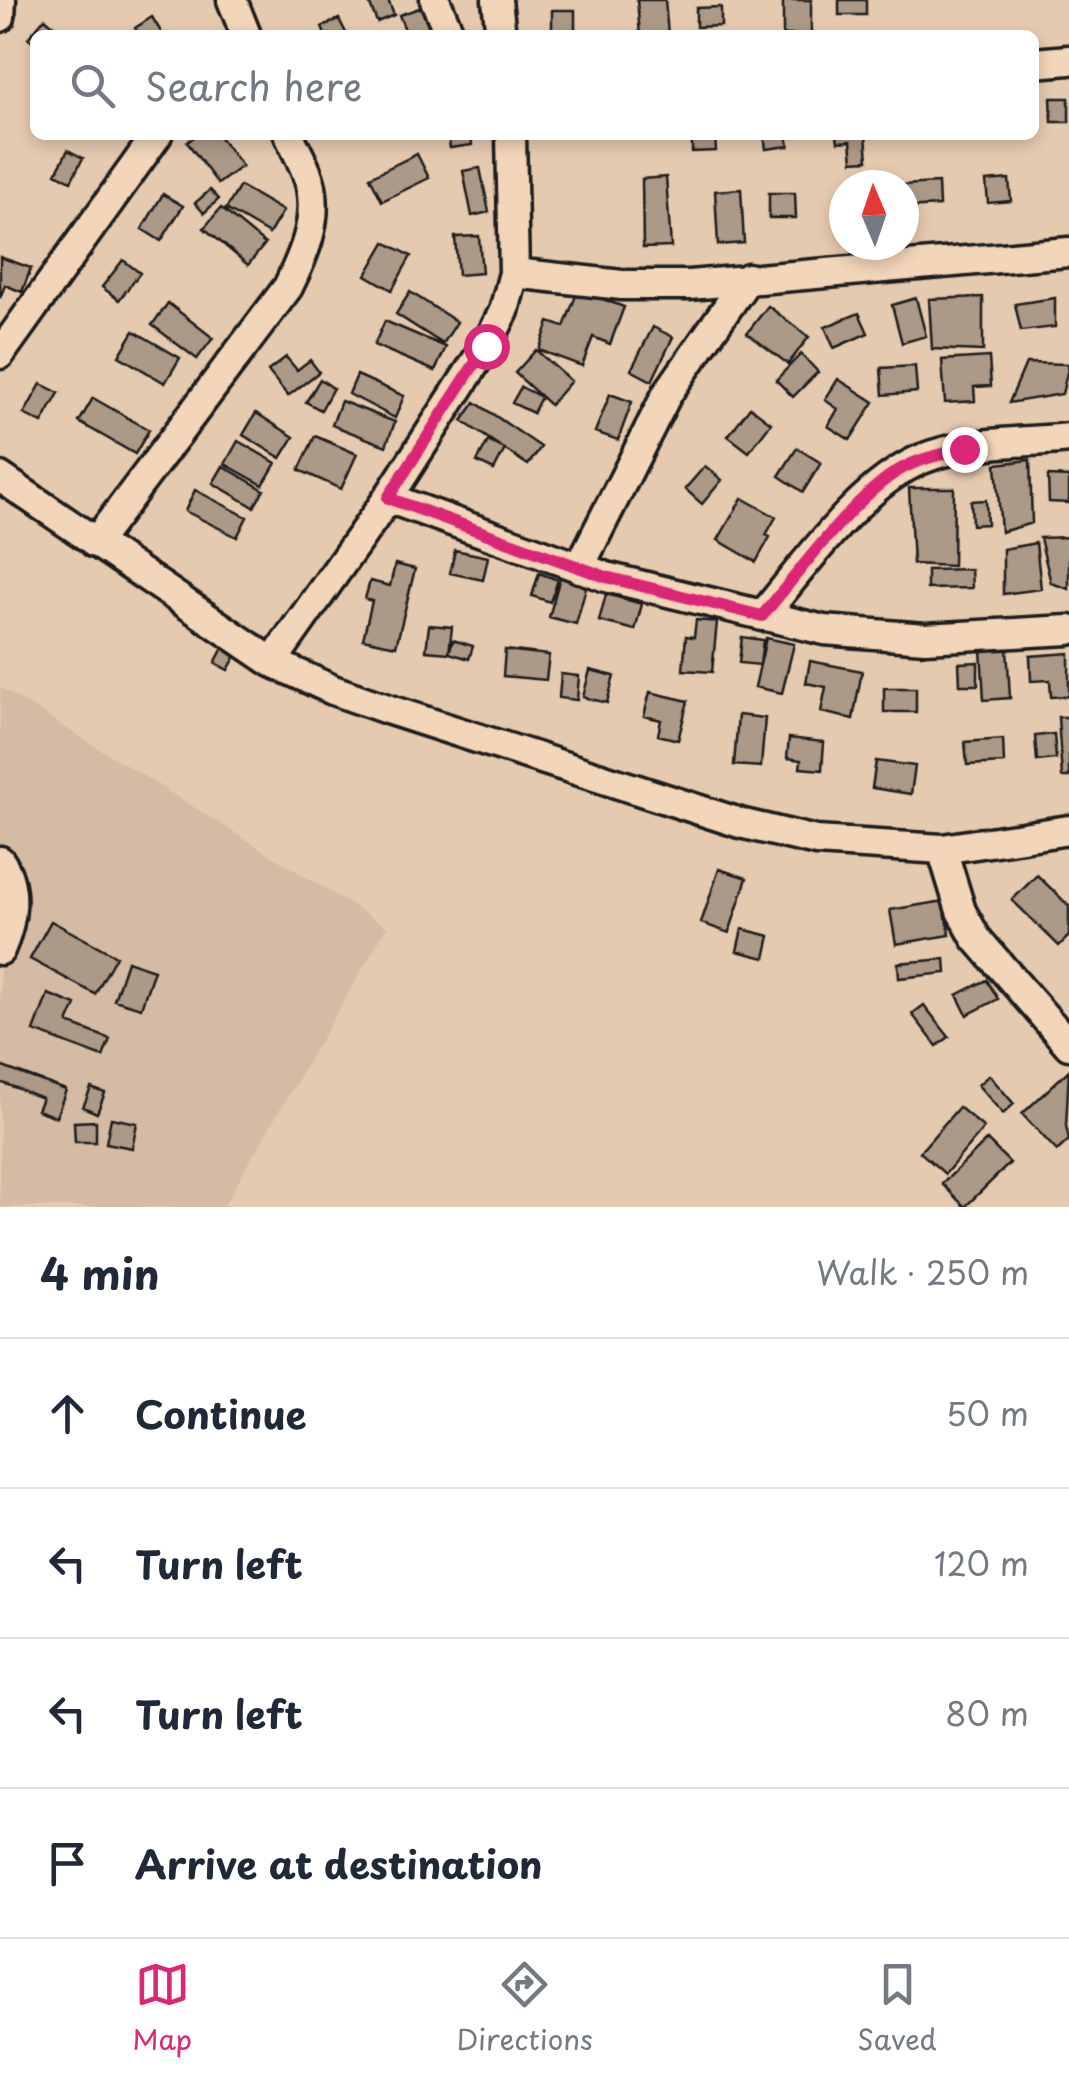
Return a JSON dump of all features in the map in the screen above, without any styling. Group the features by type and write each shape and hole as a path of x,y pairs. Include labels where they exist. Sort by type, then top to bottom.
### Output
{"street":[{"path":"0,18 2,0"},
{"path":"232,0 244,30"},
{"path":"435,0 448,30"},
{"path":"498,0 501,30"},
{"path":"1039,62 1069,60"},
{"path":"0,354 153,140"},
{"path":"96,543 288,287 304,253 312,219 311,186 291,140"},
{"path":"494,140 514,187"},
{"path":"272,662 388,498 486,346 504,311 514,273 510,140"},
{"path":"514,273 639,286 689,285 1069,252"},
{"path":"578,568 668,394 748,278"},
{"path":"762,616 861,502 891,475 925,458 964,449 1069,438"},
{"path":"0,477 272,662 390,710 740,823 816,841 942,848 1069,830"},
{"path":"388,498 578,568 824,630 925,638 1069,630"},
{"path":"942,848 962,911 976,938 1069,1045"},
{"path":"0,861 11,897 12,922 0,950"}],"shaded area":[{"path":"0,687 387,927 223,1207 0,1207"}],"building":[{"path":"368,0 388,0 394,15 377,22"},
{"path":"637,0 665,0 668,30 640,30"},
{"path":"783,0 811,0 811,30 783,30"},
{"path":"839,0 866,0 866,15 839,15"},
{"path":"422,7 430,27 405,30 399,15"},
{"path":"721,7 721,26 696,27 696,8"},
{"path":"552,10 575,10 575,30 552,30"},
{"path":"152,17 160,30 136,30"},
{"path":"45,18 59,30 35,30"},
{"path":"339,19 344,30 323,30 322,27"},
{"path":"1051,98 1069,98 1069,122 1052,122"},
{"path":"222,140 242,166 218,184 187,142"},
{"path":"449,140 472,140 472,145 450,148"},
{"path":"692,140 715,140 716,151 692,152"},
{"path":"765,140 788,140 789,146 766,149"},
{"path":"838,140 866,140 868,160 853,161 851,141"},
{"path":"68,150 83,158 71,181 56,173"},
{"path":"417,154 429,178 382,201 370,177"},
{"path":"480,168 489,212 472,216 463,171"},
{"path":"666,177 671,247 643,248 642,179"},
{"path":"1009,179 1011,201 988,203 986,181"},
{"path":"938,183 939,206 919,207 919,184"},
{"path":"240,186 283,211 269,234 226,209"},
{"path":"741,189 744,243 718,245 715,191"},
{"path":"210,190 219,199 204,213 195,203"},
{"path":"769,193 795,193 796,218 769,218"},
{"path":"163,194 183,206 161,241 142,229"},
{"path":"221,208 265,244 248,265 204,228"},
{"path":"479,236 482,273 458,275 455,237"},
{"path":"385,242 411,256 392,290 366,275"},
{"path":"0,257 31,268 22,292 5,285 0,298"},
{"path":"123,260 140,273 119,300 102,287"},
{"path":"578,290 624,307 610,344 593,337 582,366 539,350 549,322 564,327"},
{"path":"410,292 457,322 443,344 396,314"},
{"path":"983,297 983,351 932,349 929,299"},
{"path":"916,298 926,336 902,343 892,305"},
{"path":"1055,298 1055,327 1021,331 1015,304"},
{"path":"168,303 213,338 197,359 152,325"},
{"path":"768,306 809,337 788,364 747,333"},
{"path":"859,313 868,333 834,348 825,327"},
{"path":"385,321 446,347 435,371 374,345"},
{"path":"653,327 673,337 652,381 631,370"},
{"path":"134,331 180,358 165,383 119,356"},
{"path":"536,350 571,381 550,405 515,373"},
{"path":"801,354 818,372 793,397 776,380"},
{"path":"286,357 297,370 310,360 319,372 288,396 268,371"},
{"path":"989,357 991,386 974,387 975,401 945,403 942,360"},
{"path":"1026,363 1069,364 1062,394 1009,403"},
{"path":"915,366 917,392 883,395 881,368"},
{"path":"357,375 404,396 395,418 349,394"},
{"path":"320,379 333,388 321,410 306,402"},
{"path":"838,379 874,402 850,440 828,426 838,409 825,400"},
{"path":"41,384 59,393 42,423 24,414"},
{"path":"521,387 541,397 533,413 512,403"},
{"path":"610,394 632,402 618,440 595,432"},
{"path":"93,398 149,430 135,454 79,422"},
{"path":"341,401 395,422 386,446 332,425"},
{"path":"475,402 541,447 528,465 462,421"},
{"path":"750,407 771,423 749,452 728,436"},
{"path":"256,413 294,437 281,458 243,435"},
{"path":"315,436 357,454 341,489 299,470"},
{"path":"238,441 276,463 263,485 225,464"},
{"path":"488,441 505,449 494,470 477,462"},
{"path":"797,448 821,463 803,492 779,476"},
{"path":"1030,460 1032,523 1001,532 996,464"},
{"path":"223,466 264,490 254,507 213,483"},
{"path":"705,466 722,480 702,504 685,489"},
{"path":"1048,476 1069,477 1069,503 1049,502"},
{"path":"909,488 954,488 953,566 913,564"},
{"path":"195,490 247,517 237,537 185,511"},
{"path":"742,498 776,517 756,562 718,540"},
{"path":"986,500 987,524 972,525 971,501"},
{"path":"1069,537 1069,589 1051,583 1040,538"},
{"path":"1036,543 1041,589 1003,594 1003,549"},
{"path":"455,550 488,557 483,580 450,573"},
{"path":"564,563 591,570 576,624 549,617"},
{"path":"395,564 415,569 396,646 363,639 372,601 365,599 370,581 390,586"},
{"path":"971,569 972,588 927,589 927,570"},
{"path":"539,573 558,580 550,602 532,596"},
{"path":"606,594 642,604 635,630 599,621"},
{"path":"696,620 717,622 712,672 683,670 686,636 694,637"},
{"path":"429,625 452,627 449,653 426,651"},
{"path":"742,637 763,640 760,665 739,663"},
{"path":"766,638 794,644 782,693 755,687"},
{"path":"453,640 473,646 469,659 449,653"},
{"path":"224,646 237,654 228,670 215,663"},
{"path":"1007,647 1010,698 984,700 981,649"},
{"path":"505,650 549,655 546,680 503,676"},
{"path":"1069,653 1069,696 1051,697 1050,680 1031,681 1030,656"},
{"path":"810,661 862,671 853,719 821,712 826,687 806,683"},
{"path":"978,662 978,685 960,685 959,663"},
{"path":"590,670 614,676 607,703 583,697"},
{"path":"561,674 579,676 577,700 559,698"},
{"path":"884,688 916,688 916,712 884,712"},
{"path":"650,692 688,701 678,740 658,735 661,720 644,716"},
{"path":"738,715 765,718 761,767 734,765"},
{"path":"1058,717 1069,717 1069,777 1062,777"},
{"path":"1054,734 1056,759 1037,761 1035,736"},
{"path":"789,738 824,742 822,770 800,768 801,760 787,758"},
{"path":"1003,739 1004,763 967,765 965,742"},
{"path":"876,761 915,766 911,794 872,788"},
{"path":"719,869 747,878 729,933 701,923"},
{"path":"1037,875 1069,906 1069,936 1059,946 1012,900"},
{"path":"944,901 950,935 896,944 890,910"},
{"path":"51,921 116,956 95,994 30,959"},
{"path":"742,929 770,936 765,958 737,951"},
{"path":"945,959 946,973 899,978 898,963"},
{"path":"127,961 154,970 141,1008 114,1000"},
{"path":"987,980 998,999 967,1015 957,995"},
{"path":"48,994 76,1005 68,1023 110,1039 103,1057 34,1031"},
{"path":"924,1005 949,1037 937,1046 912,1014"},
{"path":"0,1066 66,1090 56,1117 37,1110 42,1098 0,1082"},
{"path":"1069,1070 1069,1140 1057,1151 1022,1114"},
{"path":"989,1075 1014,1104 1003,1114 978,1085"},
{"path":"91,1088 105,1093 97,1113 83,1107"},
{"path":"959,1107 984,1128 945,1174 920,1152"},
{"path":"111,1118 137,1123 132,1148 106,1143"},
{"path":"96,1121 96,1142 75,1142 74,1122"},
{"path":"987,1140 1010,1163 965,1207 942,1184"}],"route":[{"path":"486,346 388,498 606,577 762,616 861,502 891,475 925,458 964,449"}]}
